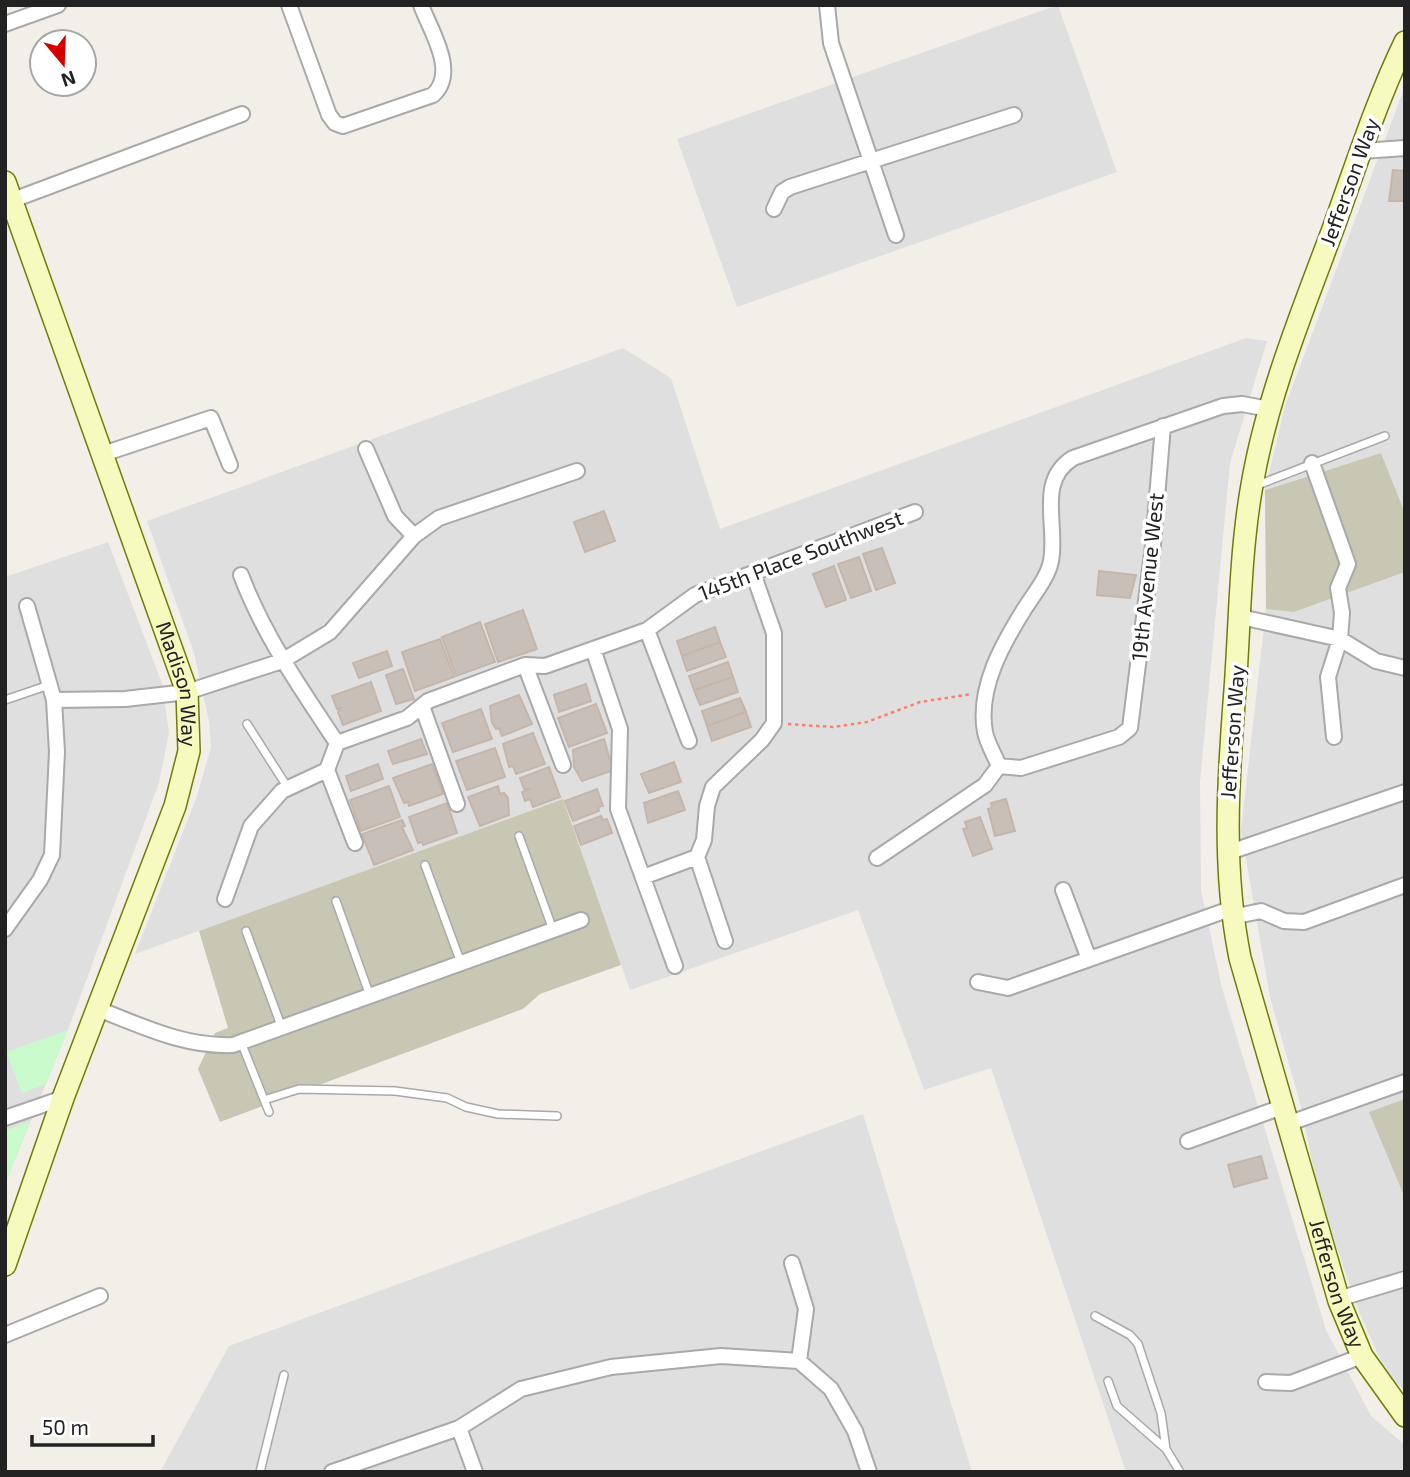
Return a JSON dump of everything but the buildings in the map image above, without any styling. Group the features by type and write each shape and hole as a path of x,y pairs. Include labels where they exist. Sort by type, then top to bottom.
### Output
{"street":[{"path":"5,24 58,5"},
{"path":"289,5 329,115 335,123 343,126 433,95 441,88 445,68 421,5"},
{"path":"827,5 831,43 896,235"},
{"name":"Jefferson Way","path":"1404,45 1362,151 1269,409 1251,487 1228,785 1227,853 1231,913 1284,1116 1338,1299 1362,1356 1405,1416"},
{"path":"8,195 242,114"},
{"path":"774,209 782,192 790,187 1014,115"},
{"path":"1362,151 1405,148"},
{"name":"Madison Way","path":"5,1265 11,1231 175,806 188,751 187,692 8,195"},
{"path":"877,858 985,785 999,766 985,733 986,692 994,666 1051,561 1054,475 1061,466 1073,458 1223,406 1242,404 1269,409"},
{"path":"103,454 211,418 230,465"},
{"name":"19th Avenue West","path":"999,766 1021,768 1119,737 1130,728 1153,545 1163,426"},
{"path":"366,449 395,516 414,537"},
{"path":"1312,463 1348,564 1338,588 1342,613 1340,639 1328,677 1334,737"},
{"path":"54,700 125,699 187,692 282,661 330,632 414,537 439,518 577,471"},
{"name":"145th Place Southwest","path":"337,743 407,718 422,706 525,664 545,666 647,630 695,596 915,512"},
{"path":"725,941 697,857 704,840 707,806 713,787 762,740 774,723 774,633 753,573"},
{"path":"241,575 252,604 282,661 337,743 327,770 355,843"},
{"path":"5,929 40,880 52,855 57,752 54,700 27,606"},
{"path":"1241,617 1340,639 1376,661 1405,668"},
{"path":"647,630 689,741"},
{"path":"593,649 620,730 618,809 675,965"},
{"path":"525,664 563,765"},
{"path":"422,706 457,804"},
{"path":"225,899 251,826 285,789 327,770"},
{"path":"1227,853 1405,792"},
{"path":"643,877 697,857"},
{"path":"978,982 1008,988 1231,913 1261,911 1284,921 1304,922 1405,885"},
{"path":"1063,890 1089,960"},
{"path":"98,1009 181,1041 209,1046 241,1042 580,920"},
{"path":"1188,1141 1405,1082"},
{"path":"5,1118 63,1098"},
{"path":"792,1263 806,1309 799,1362"},
{"path":"1338,1299 1405,1279"},
{"path":"5,1335 100,1296"},
{"path":"332,1472 459,1429 521,1390 611,1367 721,1356 799,1362 831,1389 855,1431 869,1472"},
{"path":"1266,1382 1291,1383 1362,1356"},
{"path":"459,1429 475,1472"}],"lane":[{"path":"1251,487 1385,436"},
{"path":"5,701 49,685"},
{"path":"247,724 285,789"},
{"path":"519,836 553,930"},
{"path":"425,865 461,964"},
{"path":"336,901 370,997"},
{"path":"246,931 282,1029"},
{"path":"241,1042 269,1112"},
{"path":"264,1100 299,1089 395,1091 447,1098 466,1107 498,1114 557,1116"},
{"path":"1095,1316 1130,1335 1138,1344 1161,1413 1166,1449"},
{"path":"260,1472 284,1375"},
{"path":"1108,1381 1117,1406 1128,1419 1166,1449 1180,1472"}],"path":[{"path":"774,723 833,727 867,723 920,702 986,692"}],"shaded area":[{"path":"1058,5 1117,172 737,307 677,139"},
{"path":"1405,86 1405,513 1381,453 1265,490 1285,406"},
{"path":"1246,338 1267,341 1230,463 1200,782 1201,890 1222,988 1326,1330 1371,1416 1405,1445 1405,1472 1126,1472 991,1068 924,1090 858,910 630,990 563,799 135,954 197,796 211,747 209,721 194,653 147,521 623,348 671,378 720,529"},
{"path":"1381,453 1405,513 1405,572 1294,612 1266,609 1265,490"},
{"path":"108,542 162,683 169,733 159,783 68,1030 5,1184 5,577"},
{"path":"1405,572 1405,1390 1388,1377 1358,1310 1319,1195 1300,1103 1270,997 1241,830 1266,609 1294,612"},
{"path":"563,799 621,965 540,994 523,1009 220,1122 198,1069 215,1033 228,1028 199,931"},
{"path":"1405,1099 1405,1198 1369,1112"},
{"path":"863,1114 972,1472 160,1472 229,1346"}],"green space":[{"path":"68,1030 46,1084 22,1093 6,1052"},
{"path":"30,1121 5,1185 5,1131"}]}
